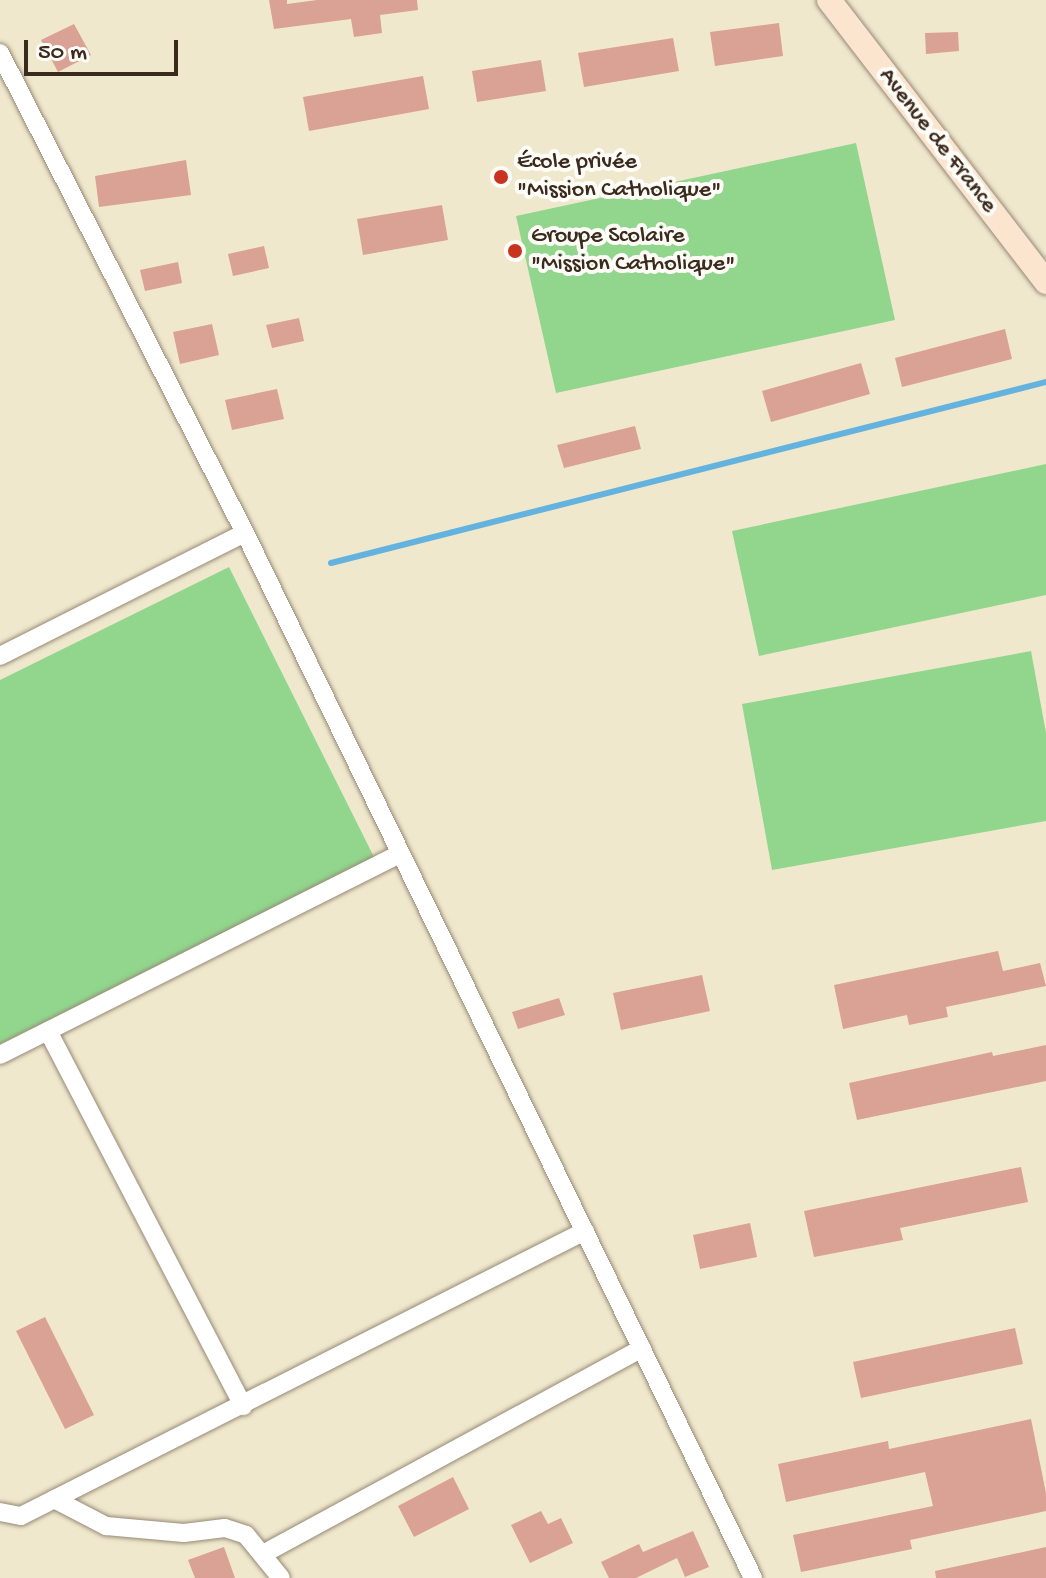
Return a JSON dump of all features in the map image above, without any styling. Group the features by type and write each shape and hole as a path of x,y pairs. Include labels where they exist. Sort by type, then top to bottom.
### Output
{"main road":[{"name":"Avenue de France","path":"829,0 1046,282"}],"street":[{"path":"0,53 245,533 753,1578"},
{"path":"0,656 245,533"},
{"path":"0,1055 400,854"},
{"path":"48,1031 243,1406"},
{"path":"0,1512 21,1516 585,1231"},
{"path":"263,1554 642,1348"},
{"path":"54,1499 106,1526 184,1533 225,1528 246,1535 281,1578"}],"green space":[{"path":"856,143 895,320 556,393 516,216"},
{"path":"1046,464 1046,595 759,656 732,531"},
{"path":"229,567 375,859 0,1044 0,680"},
{"path":"1031,651 1046,733 1046,821 772,870 742,704"}],"building":[{"path":"269,0 287,0 287,4 317,0 417,0 418,10 380,15 382,33 354,37 351,19 274,29"},
{"path":"779,23 783,56 715,66 710,32"},
{"path":"74,24 91,55 58,72 41,40"},
{"path":"958,32 959,51 926,54 925,33"},
{"path":"673,38 679,71 584,87 578,53"},
{"path":"541,60 546,91 477,102 472,71"},
{"path":"423,76 429,109 309,131 303,97"},
{"path":"186,160 191,195 99,207 95,176"},
{"path":"442,205 448,240 363,255 357,219"},
{"path":"264,246 269,268 233,276 228,254"},
{"path":"178,262 182,283 145,291 140,270"},
{"path":"299,318 304,341 272,348 266,325"},
{"path":"212,324 219,355 180,364 173,332"},
{"path":"1005,329 1012,359 902,387 895,358"},
{"path":"861,363 870,394 771,422 762,391"},
{"path":"277,389 284,419 232,430 225,400"},
{"path":"635,426 641,449 564,468 557,445"},
{"path":"998,951 1003,971 1040,963 1046,986 946,1007 948,1017 909,1025 907,1015 843,1029 834,985"},
{"path":"702,975 710,1011 621,1030 613,993"},
{"path":"559,998 565,1015 518,1029 512,1012"},
{"path":"1046,1045 1046,1081 857,1120 849,1083 992,1052 993,1056"},
{"path":"1021,1167 1028,1202 900,1228 903,1240 814,1257 804,1211"},
{"path":"750,1223 757,1257 700,1269 693,1235"},
{"path":"45,1317 94,1415 65,1429 16,1331"},
{"path":"1015,1328 1023,1364 861,1398 853,1362"},
{"path":"1031,1419 1046,1493 1046,1511 910,1540 912,1549 801,1572 793,1535 933,1506 925,1472 786,1502 778,1464 888,1441 889,1449"},
{"path":"453,1477 469,1509 414,1537 398,1506"},
{"path":"541,1511 548,1524 561,1518 573,1543 530,1563 511,1525"},
{"path":"693,1531 709,1567 685,1577 677,1558 636,1578 609,1578 601,1562 639,1544 643,1552"},
{"path":"224,1547 235,1578 195,1578 188,1560"},
{"path":"1046,1547 1046,1578 936,1578 935,1571"}],"waterway":[{"path":"331,563 1046,382"}],"place":[{"name":"École privée \"Mission Catholique\"","path":"501,177"},
{"name":"Groupe Scolaire \"Mission Catholique\"","path":"515,251"}]}
